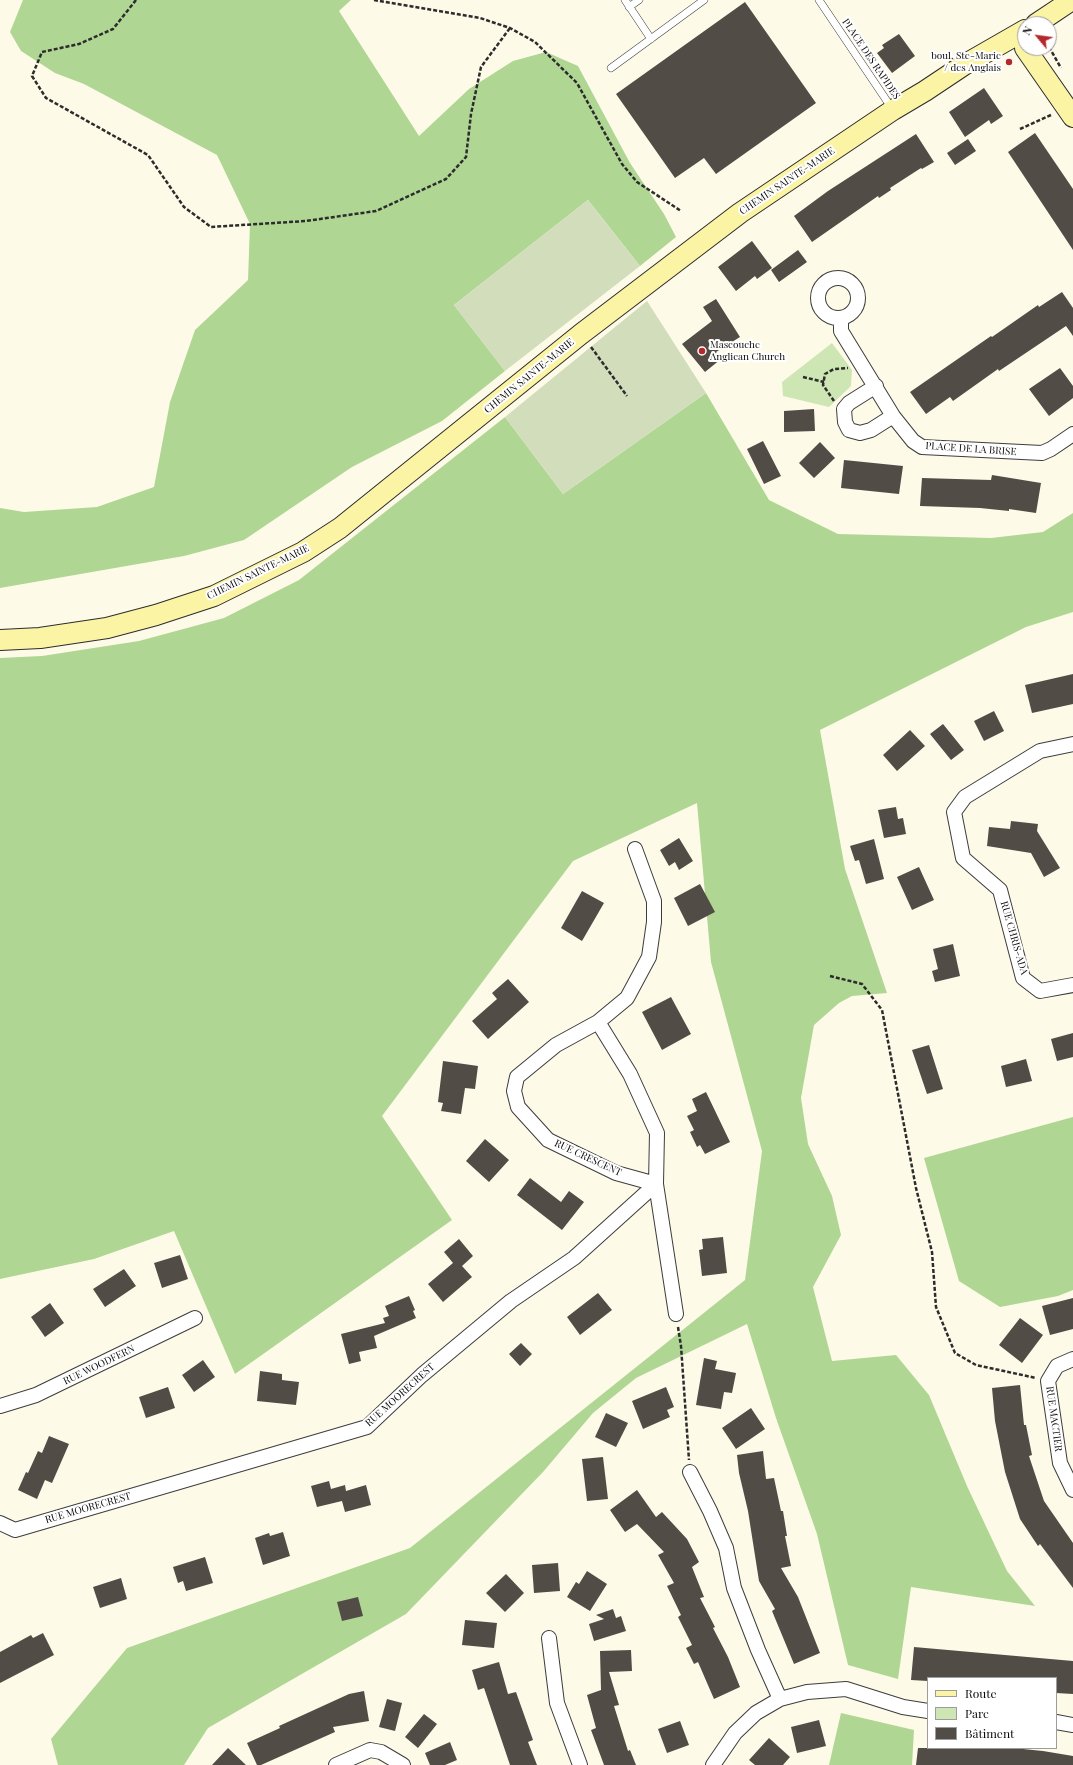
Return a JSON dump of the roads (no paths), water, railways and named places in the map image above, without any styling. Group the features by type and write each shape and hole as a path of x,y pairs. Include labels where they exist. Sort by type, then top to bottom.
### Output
{"street":[{"path":"1048,16 1072,0"},
{"name":"CHEMIN SAINTE-MARIE","path":"0,640 40,638 106,628 156,615 214,596 303,552 340,528 582,334 740,213 893,110 1017,43"},
{"path":"1033,56 1066,109"},
{"name":"PLACE DE LA BRISE","path":"840,318 841,331 893,416 914,441 922,447 1042,453 1051,449 1073,434"},
{"path":"876,386 861,394 844,410 845,422 849,430 860,433 871,430 893,416"},
{"name":"RUE CHRIS-ADA","path":"1073,744 1040,751 965,797 954,812 963,858 1000,890 1023,978 1040,991 1073,985"},
{"name":"RUE CRESCENT","path":"636,849 654,901 654,922 649,957 627,998 598,1022 556,1045 517,1077 514,1091 518,1107 548,1140 616,1173 656,1184"},
{"path":"598,1022 630,1074 657,1133 656,1184 676,1314"},
{"name":"RUE MOORECREST","path":"0,1523 15,1530 367,1427 422,1375 511,1301 574,1258 656,1184"},
{"name":"RUE WOODFERN","path":"0,1406 36,1395 195,1318"},
{"name":"RUE MACTIER","path":"1073,1359 1057,1366 1048,1381 1060,1463 1073,1490"},
{"path":"690,1472 710,1511 726,1548 734,1588 744,1616 780,1699"},
{"path":"549,1638 558,1703 580,1765"},
{"path":"713,1765 735,1732 756,1713 780,1699 807,1692 846,1689 903,1706 927,1711"},
{"path":"1057,1722 1073,1725"},
{"path":"336,1765 370,1750 381,1752 403,1765"}],"lane":[{"path":"625,0 651,39"},
{"path":"629,7 639,0"},
{"path":"611,68 704,0"},
{"name":"PLACE DES RAPIDES","path":"819,0 893,110"}],"place":[{"name":"boul. Ste-Marie / des Anglais","path":"1009,62"},
{"name":"Mascouche Anglican Church","path":"702,351"}]}
